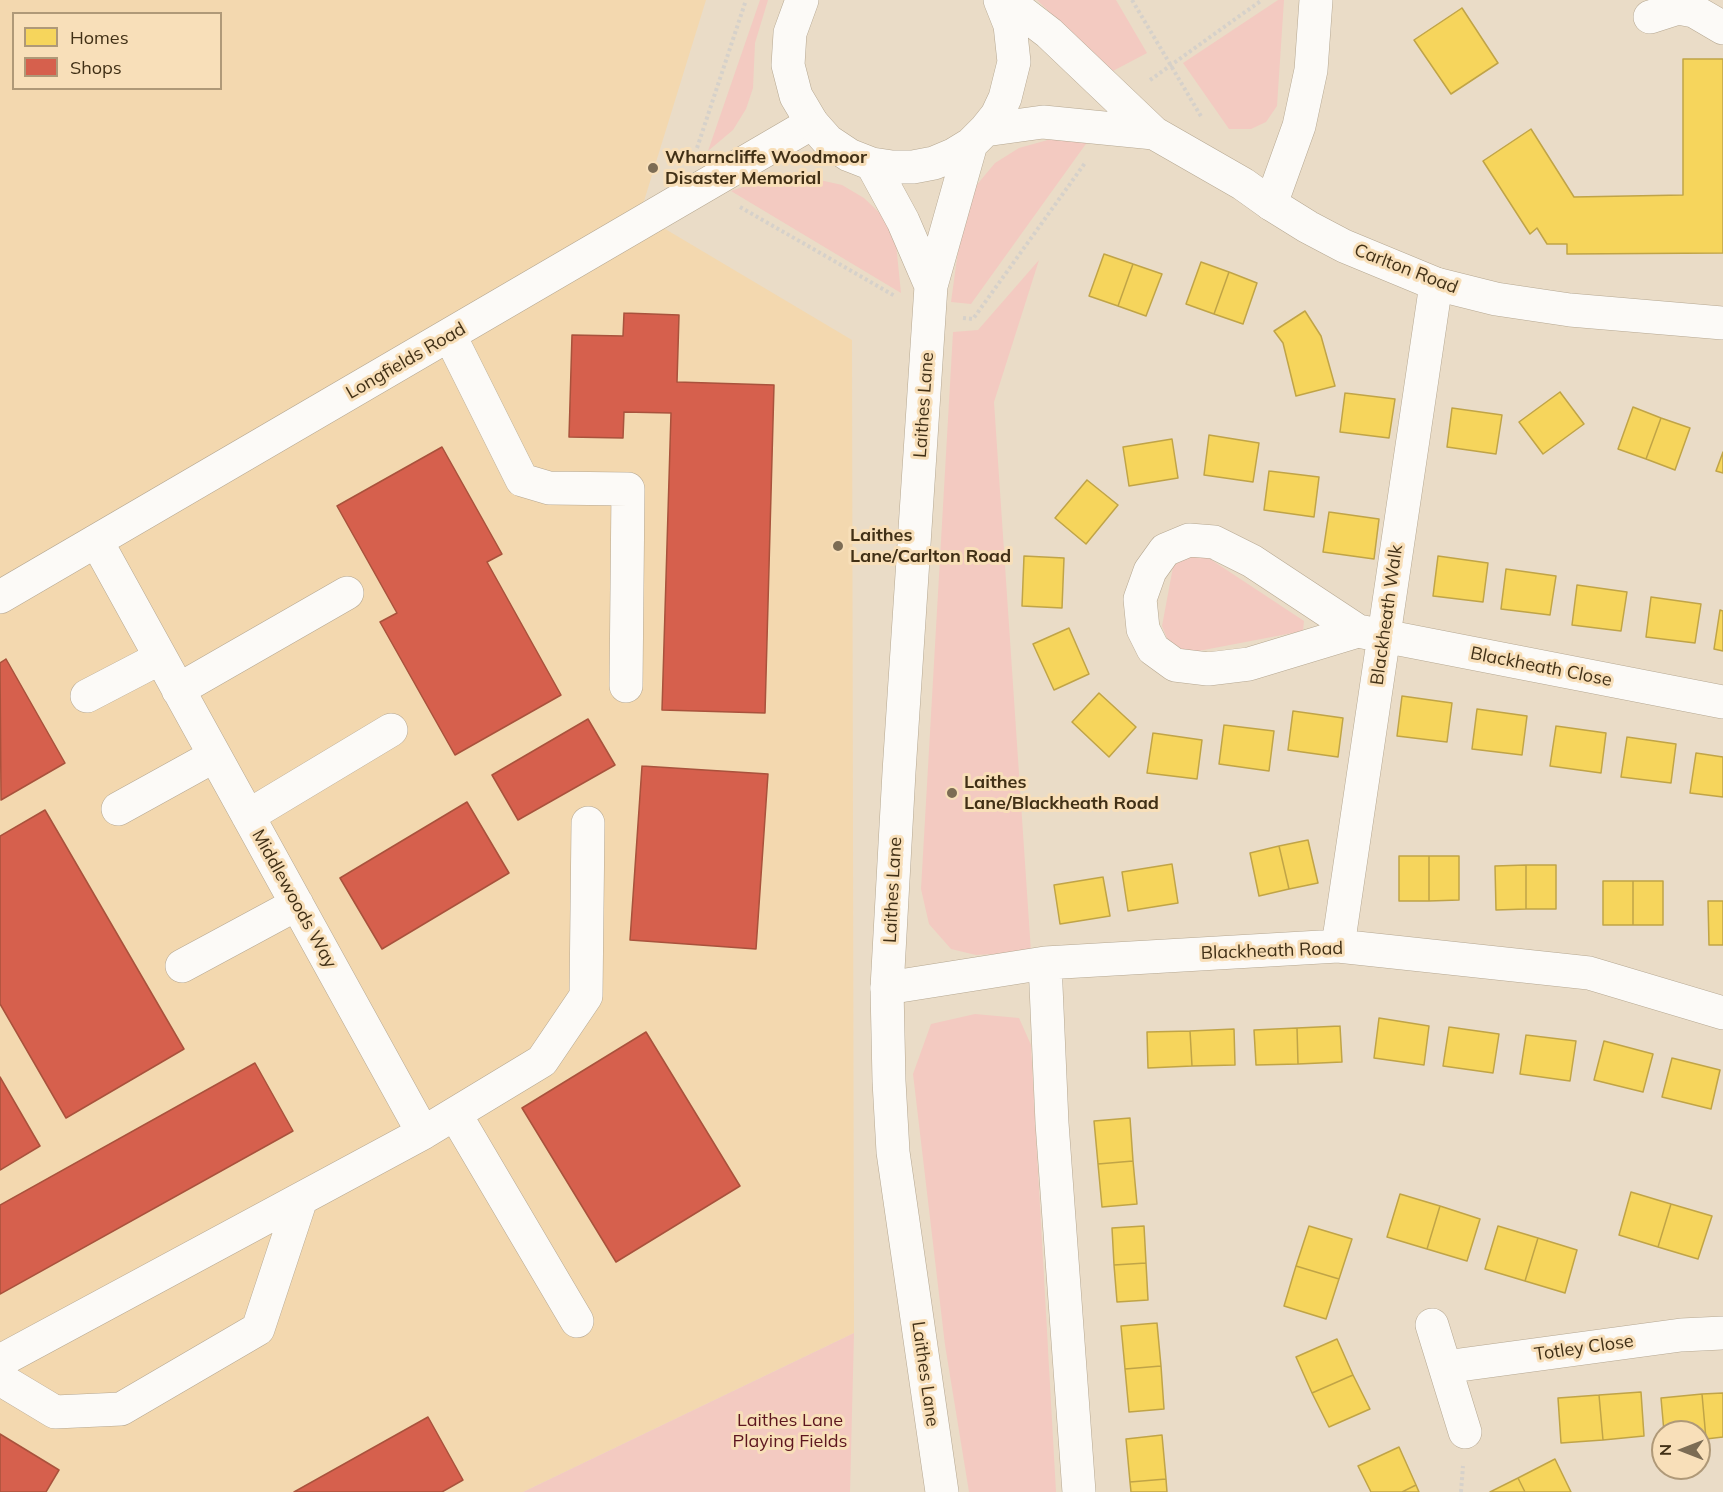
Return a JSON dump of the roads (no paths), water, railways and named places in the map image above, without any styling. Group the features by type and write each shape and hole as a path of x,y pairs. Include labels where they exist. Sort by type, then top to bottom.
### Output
{"street":[{"path":"802,0 790,33 788,65 796,96 812,123 828,141 872,164 892,167 913,167 934,163 953,155 978,137 997,115 1005,98 1014,62 1010,24 1000,0"},
{"name":"Carlton Road","path":"1006,0 1049,33 1154,133 1243,184 1308,227 1344,246 1436,284 1496,299 1570,310 1723,323"},
{"path":"1271,204 1299,126 1311,70 1316,0"},
{"path":"1650,17 1678,8 1694,11 1723,28"},
{"name":"Carlton Road","path":"978,137 1043,122 1154,133"},
{"name":"Longfields Road","path":"0,597 812,123"},
{"name":"Laithes Lane","path":"942,1492 893,1152 887,988 931,286 978,137"},
{"name":"Laithes Lane","path":"872,164 903,221 931,286"},
{"name":"Blackheath Walk","path":"1338,946 1371,634 1436,284"},
{"path":"450,336 522,480 549,488 628,489 626,686"},
{"name":"Blackheath Close","path":"1371,634 1249,664 1208,669 1175,665 1153,649 1143,629 1140,599 1150,571 1165,550 1189,540 1214,542 1252,561 1371,634 1723,702"},
{"name":"Middlewoods Way","path":"96,542 423,1133"},
{"path":"178,690 347,593"},
{"path":"87,696 160,658"},
{"path":"248,816 391,730"},
{"path":"118,809 214,756"},
{"path":"0,1360 423,1133 542,1061 586,996 588,823"},
{"path":"182,966 297,904"},
{"name":"Blackheath Road","path":"887,988 1045,963 1338,946 1589,973 1723,1013"},
{"path":"1045,963 1052,1123 1079,1492"},
{"path":"455,1114 577,1321"},
{"path":"0,1379 55,1412 121,1408 258,1329 301,1199"},
{"path":"1432,1325 1465,1432"},
{"name":"Totley Close","path":"1445,1367 1682,1335 1723,1333"}],"place":[{"name":"Wharncliffe Woodmoor Disaster Memorial","path":"653,168"},
{"name":"Laithes Lane/Carlton Road","path":"838,546"},
{"name":"Laithes Lane/Blackheath Road","path":"952,793"}],"park label":[{"name":"Laithes Lane Playing Fields","path":"790,1431"}]}
